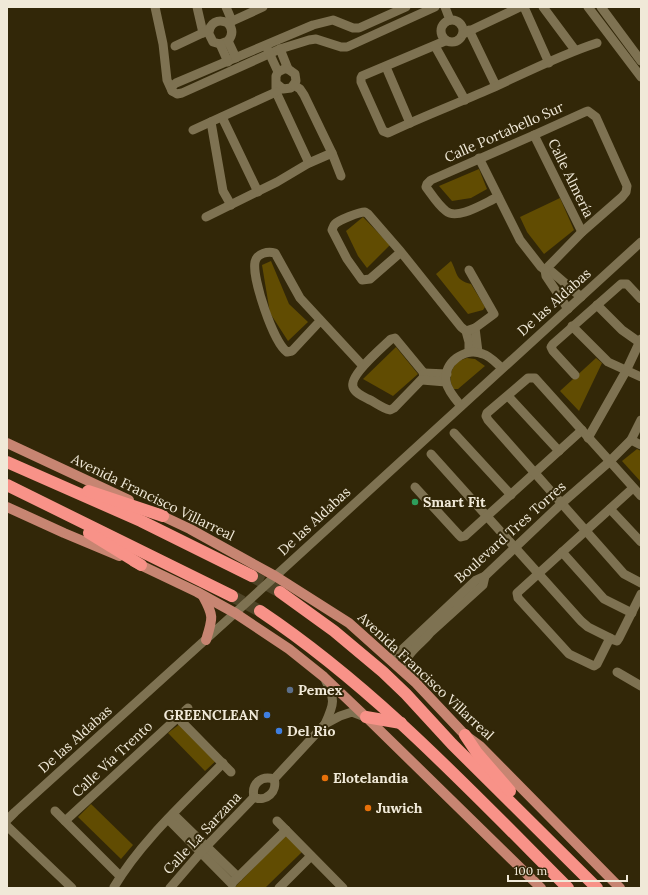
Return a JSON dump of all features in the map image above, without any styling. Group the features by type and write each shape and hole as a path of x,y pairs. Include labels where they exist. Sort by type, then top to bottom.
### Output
{"highway":[{"name":"Avenida Francisco Villarreal","path":"7,462 141,521 252,576"},
{"path":"39,477 91,491 163,516"},
{"path":"7,485 232,596"},
{"path":"29,496 141,565"},
{"name":"Avenida Francisco Villarreal","path":"280,592 334,631 383,672 406,694 452,744 541,831 596,888"},
{"path":"260,611 307,644 401,723 437,756 568,888"},
{"path":"366,717 401,723"},
{"path":"465,735 541,831"}],"main road":[{"name":"Avenida Francisco Villarreal","path":"7,443 190,529 275,576 349,623 416,683 465,735 480,746 620,888"},
{"path":"7,507 64,534 141,565 235,613 283,644 324,677 460,807 541,888"},
{"path":"203,596 211,610 212,620 206,640"}],"street":[{"path":"155,7 167,80 172,91 178,94 313,25 333,20 352,28 359,28 406,7"},
{"path":"197,7 206,32 210,38 213,42 224,43"},
{"path":"224,43 232,34 226,7"},
{"path":"175,46 206,32 212,23 216,21 220,20 230,22 263,7"},
{"path":"172,91 172,86 176,83 232,60 267,49 280,49 316,39 340,47 347,47 437,7 448,21 458,22 466,32 496,86"},
{"path":"445,7 448,21"},
{"path":"448,21 440,29 440,33 445,40 454,42 458,41 466,32 520,7"},
{"path":"524,7 549,62"},
{"path":"543,7 575,50"},
{"path":"588,7 641,77"},
{"path":"601,7 641,61"},
{"path":"313,25 316,39"},
{"path":"352,28 356,42"},
{"path":"445,40 435,46 362,76 361,82 383,131 388,134 575,50 597,43"},
{"path":"224,43 232,60"},
{"path":"435,46 465,100"},
{"path":"267,49 278,72 276,88 309,163"},
{"path":"193,130 222,117 276,88 287,89 294,85 296,77 295,74 288,69 280,49"},
{"path":"386,67 410,123"},
{"path":"278,72 288,69"},
{"path":"294,85 300,89 304,95 332,153 341,176"},
{"name":"Calle Portabello Sur","path":"498,197 466,212 450,214 444,210 426,187 431,180 588,112 596,116 627,188 622,198 582,232"},
{"path":"222,117 258,192"},
{"path":"211,122 224,191 231,205"},
{"name":"Calle Almería","path":"534,135 582,232"},
{"path":"206,217 258,192 309,163 332,153"},
{"path":"479,158 520,240 539,265 545,270 552,272 581,297"},
{"path":"401,252 370,280 362,280 347,258 332,230 336,223 360,212 365,212 368,214 401,252 461,327 466,331 474,352"},
{"path":"545,270 582,232"},
{"name":"De las Aldabas","path":"7,820 641,242"},
{"path":"320,321 292,351 287,352 283,350 272,332 255,274 255,263 258,257 269,252 275,253 300,298 363,366"},
{"path":"466,331 476,328 493,316 494,313 469,270"},
{"path":"545,270 546,276 568,309"},
{"path":"575,375 553,351 551,348 553,344 621,284 627,284 641,299"},
{"path":"415,487 461,537 465,536 559,451 585,434 626,371 640,341 622,330 597,305"},
{"path":"572,326 608,362 641,377"},
{"path":"474,352 476,328"},
{"path":"422,378 395,338 391,339 363,366 353,381 353,387 359,394 390,410 394,408 422,378 447,378"},
{"path":"461,406 453,396 447,378 449,366 457,357 464,353 474,352 488,356 502,368"},
{"path":"641,496 535,378 528,378 487,413 487,418 624,574 641,583"},
{"path":"508,396 559,451"},
{"name":"Boulevard Tres Torres","path":"391,660 428,630 476,580 485,576 562,503 609,462 631,440 641,420"},
{"path":"454,433 511,495"},
{"path":"631,440 641,445"},
{"path":"431,454 583,623 610,638 617,640 641,594"},
{"path":"610,638 597,664 594,666 569,654 517,596 519,590 633,488"},
{"path":"610,509 641,542"},
{"path":"562,552 604,599 632,613"},
{"path":"416,683 406,666 406,659 426,639 428,630"},
{"path":"616,672 641,686"},
{"name":"Calle La Sarzana","path":"324,677 333,701 333,708 326,724"},
{"name":"Calle Vía Trento","path":"65,822 177,716 188,708"},
{"name":"Calle La Sarzana","path":"274,779 326,724 340,716 352,712 366,717"},
{"path":"177,716 224,763 231,772"},
{"path":"114,887 120,876 142,848 224,763"},
{"name":"Calle La Sarzana","path":"254,798 254,786 259,780 266,778 274,779"},
{"name":"Calle La Sarzana","path":"254,798 262,799 270,795 275,787 274,779"},
{"name":"Calle La Sarzana","path":"170,888 204,849 254,798"},
{"path":"55,811 120,876"},
{"path":"171,817 204,849 233,883 286,830"},
{"path":"277,821 343,888"},
{"path":"7,826 72,888"},
{"path":"279,888 311,856"}],"shaded area":[{"path":"479,169 487,189 471,198 452,201 439,186"},
{"path":"560,198 574,230 544,254 527,232 520,217"},
{"path":"363,217 390,245 367,268 358,256 346,231"},
{"path":"271,261 289,304 308,322 288,341 270,313 262,265"},
{"path":"451,261 459,278 462,281 471,284 485,307 483,310 468,314 436,274"},
{"path":"396,347 418,374 393,396 363,379"},
{"path":"467,358 475,359 485,366 458,389 454,389 451,382 453,368 458,362"},
{"path":"596,358 602,363 579,411 560,391"},
{"path":"637,449 641,451 641,482 622,461"},
{"path":"181,723 218,759 205,771 168,733"},
{"path":"91,804 133,845 121,859 78,817"},
{"path":"286,834 302,852 265,888 234,888"}],"tunnel":[{"path":"252,576 280,592"},
{"path":"232,596 260,611"}],"place":[{"name":"Smart Fit","path":"415,502"},
{"name":"Pemex","path":"290,690"},
{"name":"GREENCLEAN","path":"267,715"},
{"name":"Del Rio","path":"279,731"},
{"name":"Elotelandia","path":"325,778"},
{"name":"Juwich","path":"368,808"}]}
